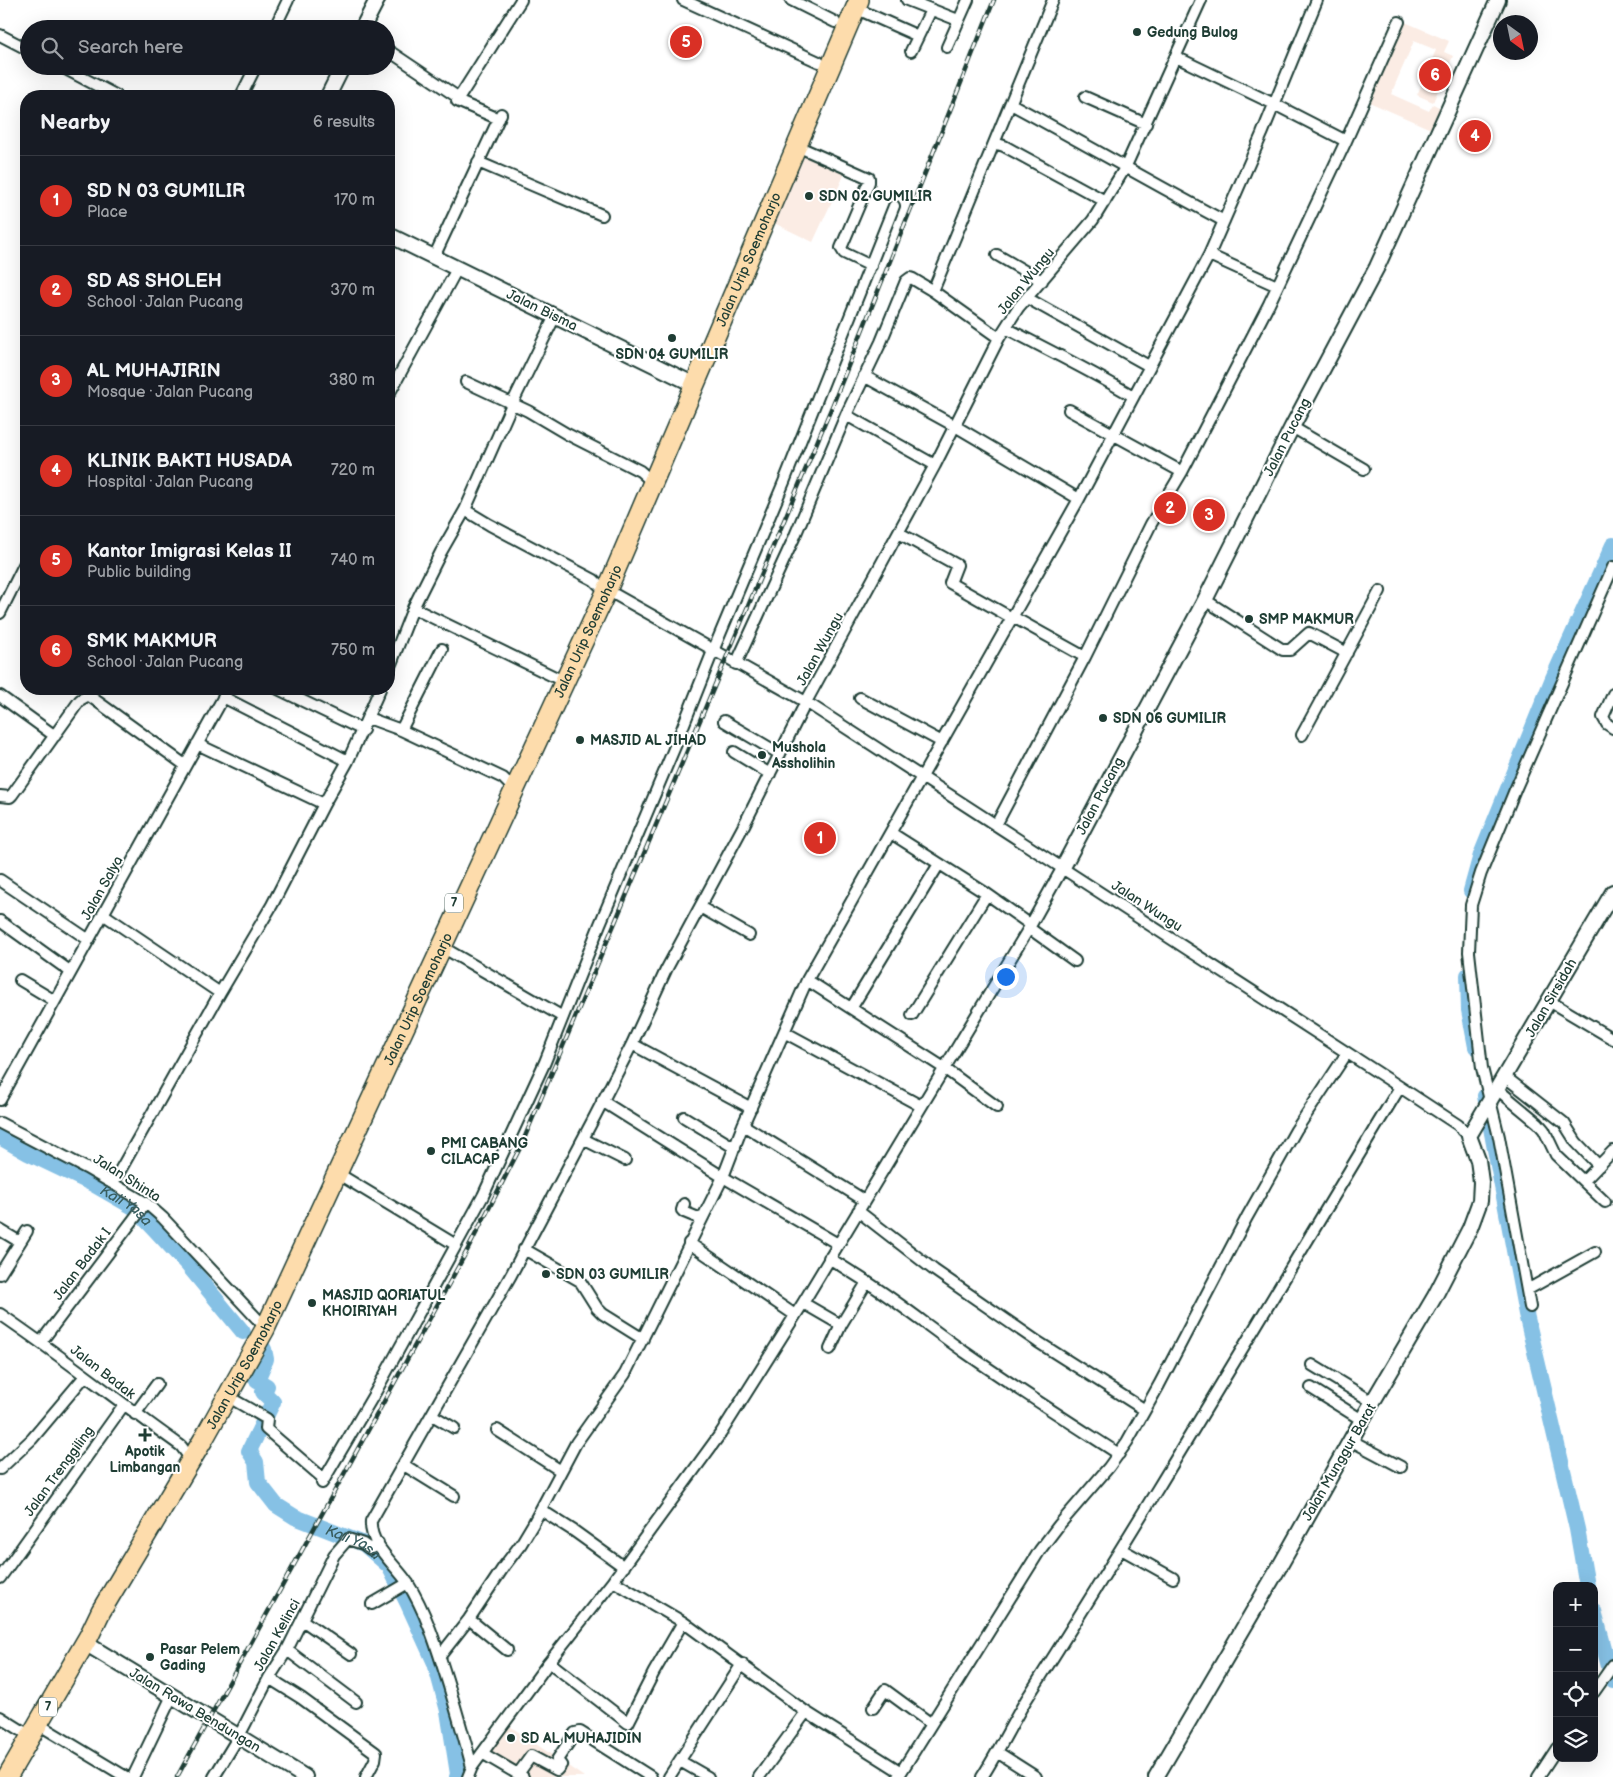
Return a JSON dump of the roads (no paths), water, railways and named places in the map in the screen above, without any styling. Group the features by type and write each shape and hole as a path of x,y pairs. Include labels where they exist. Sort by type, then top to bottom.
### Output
{"highway":[{"name":"Jalan Urip Soemoharjo","path":"0,1776 85,1643 101,1611 266,1329 337,1174 345,1148 509,784 604,589 648,478 692,383 819,62 836,22 853,3"},
{"name":"Jalan Urip Soemoharjo","path":"7,1777 31,1728 83,1636 94,1611 262,1324 442,947 604,589 692,383 797,146 853,3"}],"street":[{"path":"278,20 288,0"},
{"path":"367,20 377,0"},
{"path":"434,257 500,116 457,101 521,0"},
{"path":"683,0 819,62"},
{"path":"792,0 836,22"},
{"path":"907,0 958,20"},
{"path":"947,47 968,0"},
{"path":"933,291 1053,0"},
{"name":"Jalan Wungu","path":"1202,0 1125,168 1093,220 1026,298 999,338 899,533 806,702 1400,1087 1458,1125 1469,1136"},
{"path":"440,1656 469,1619 543,1512 561,1471 583,1432 622,1380 723,1177 743,1125 807,980 1114,436 1119,421 1209,255 1317,0"},
{"name":"Jalan Pucang","path":"1063,867 1205,600 1292,427 1377,267 1498,0"},
{"path":"853,3 918,36"},
{"path":"911,51 931,10"},
{"path":"996,825 1085,657 1151,524 1182,472 1277,286 1346,142 1399,22"},
{"path":"0,35 20,45"},
{"path":"395,55 459,98"},
{"path":"1176,57 1274,104 1346,142"},
{"path":"77,75 105,90"},
{"path":"245,90 252,75"},
{"path":"331,90 338,75"},
{"path":"1086,97 1146,124"},
{"path":"1010,104 1224,221"},
{"path":"994,143 1105,201"},
{"path":"797,146 869,178 841,250 870,266"},
{"path":"478,162 602,215"},
{"path":"228,1396 266,1418 266,1429 323,1481 376,1391 483,1196 545,1062 600,924 784,482 894,206"},
{"name":"Jalan Bisma","path":"395,238 692,383"},
{"path":"997,255 1042,280"},
{"path":"1209,255 1277,286"},
{"path":"395,383 457,269"},
{"path":"736,664 794,538 846,415 881,342 906,281 910,278 913,279 933,291 999,338"},
{"path":"1026,298 1149,366"},
{"path":"395,654 413,608 441,552 465,510 512,404 555,316"},
{"path":"1006,328 1133,396"},
{"path":"864,376 1079,499"},
{"path":"466,382 528,411 567,434 640,471 648,478"},
{"path":"1069,410 1182,472"},
{"path":"846,415 935,465"},
{"path":"1292,427 1364,469"},
{"path":"465,510 594,580 604,589 806,702 666,970 632,1044 583,1139 432,1415 371,1521 370,1529 375,1545 427,1622 440,1656 472,1767"},
{"path":"899,533 956,564 957,567 950,583 1085,657"},
{"path":"1530,1307 1492,1098 1482,1068 1469,952 1471,905 1481,873 1515,790 1613,567"},
{"path":"0,613 20,573"},
{"path":"1302,735 1380,591"},
{"path":"1205,600 1282,650 1290,650 1309,633 1347,653"},
{"path":"413,608 559,679"},
{"path":"401,730 442,649"},
{"path":"1613,694 1603,717 1607,724 1613,728"},
{"name":"Jalan Salya","path":"0,1100 4,1085 71,972 224,695"},
{"path":"233,695 348,761"},
{"path":"290,695 363,730"},
{"path":"113,1184 220,993 272,905 348,761 378,695"},
{"path":"0,696 55,736"},
{"path":"0,796 10,797 12,795 80,700 87,696 91,697 185,766"},
{"path":"860,698 942,742"},
{"path":"368,718 401,730 503,778 509,784"},
{"path":"724,721 780,754"},
{"path":"197,744 324,804"},
{"path":"734,752 770,774"},
{"path":"891,833 987,894 1075,961"},
{"path":"852,1007 939,864"},
{"path":"468,1777 472,1767 482,1753 549,1662 614,1581 721,1433 803,1303 1030,927 1063,867"},
{"path":"0,880 89,940"},
{"name":"Jalan Sirsidah","path":"1469,1136 1613,892"},
{"path":"912,1015 987,894"},
{"path":"700,907 749,935"},
{"path":"103,914 220,993"},
{"path":"0,921 71,972"},
{"path":"442,947 563,1017"},
{"path":"20,980 55,1000"},
{"path":"807,980 852,1007 944,1068 997,1107"},
{"path":"1549,1001 1613,1039"},
{"path":"784,1032 921,1106"},
{"path":"632,1044 751,1108"},
{"path":"614,1581 683,1622 806,1712 899,1775 1040,1550 1119,1454 1296,1130 1347,1053"},
{"path":"1504,1076 1564,1123 1576,1142 1599,1166"},
{"path":"982,1777 1025,1702 1121,1549 1400,1087"},
{"path":"1492,1098 1538,1123 1544,1130 1556,1155 1605,1202"},
{"path":"602,1101 723,1177 838,1244"},
{"path":"684,1117 735,1148"},
{"name":"Jalan Shinta","path":"0,1123 113,1184 141,1209 163,1218 262,1324"},
{"path":"743,1125 864,1200"},
{"name":"Jalan Munggur Barat","path":"1156,1777 1435,1296 1470,1228 1480,1201 1481,1182 1478,1160 1469,1136"},
{"path":"583,1139 626,1160"},
{"path":"1584,1181 1613,1151"},
{"path":"337,1174 456,1245"},
{"path":"684,1204 682,1210 684,1212 701,1219"},
{"name":"Jalan Badak I","path":"41,1342 141,1209"},
{"path":"858,1211 934,1270 1038,1342 1144,1410"},
{"path":"0,1230 20,1242"},
{"path":"0,1274 27,1231"},
{"path":"689,1244 795,1315"},
{"path":"524,1249 580,1281 603,1314 643,1339"},
{"path":"1527,1290 1595,1252"},
{"path":"829,1258 867,1282 1011,1384 1119,1454"},
{"path":"830,1349 867,1282"},
{"path":"803,1303 842,1325"},
{"name":"Jalan Badak","path":"0,1314 41,1342 124,1406 181,1446 187,1454"},
{"path":"1312,1365 1373,1402"},
{"path":"0,1470 32,1439 85,1376"},
{"path":"135,1414 157,1384"},
{"path":"1311,1388 1362,1420"},
{"name":"Jalan Trenggiling","path":"0,1578 124,1406"},
{"path":"432,1415 454,1428"},
{"path":"497,1430 561,1471"},
{"path":"1350,1440 1401,1467"},
{"path":"404,1465 454,1496"},
{"path":"543,1512 574,1531 624,1567"},
{"name":"Jalan Kelinci","path":"214,1777 240,1736 269,1678 287,1650 331,1560 344,1541 348,1539 363,1544 375,1545"},
{"path":"1121,1549 1173,1578"},
{"path":"372,1604 402,1586"},
{"path":"469,1619 507,1650"},
{"path":"302,1620 351,1654"},
{"path":"549,1662 628,1723 654,1672 683,1622"},
{"name":"Jalan Rawa Bendungan","path":"85,1643 305,1777"},
{"path":"287,1650 356,1702"},
{"path":"670,1777 742,1664"},
{"path":"1598,1686 1613,1665"},
{"path":"269,1678 301,1698 375,1752 375,1760 366,1777"},
{"path":"873,1708 884,1690 930,1724"},
{"path":"133,1777 172,1696"},
{"path":"759,1777 806,1712"},
{"path":"0,1717 31,1728 126,1777"},
{"path":"482,1753 521,1775 531,1756 557,1770 561,1765 557,1760 575,1733 580,1732 651,1777"},
{"path":"997,1752 1036,1777"},
{"path":"1538,1777 1553,1754"},
{"path":"680,1761 708,1777"}],"waterway":[{"path":"1471,891 1481,855 1553,678 1613,545"},
{"path":"1468,975 1469,1010 1476,1047"},
{"path":"1485,1096 1526,1314 1577,1529 1586,1582"},
{"name":"Kali Yasa","path":"0,1137 28,1153 93,1184 135,1208 187,1264 243,1332"},
{"name":"Kali Yasa","path":"264,1349 266,1359 257,1380 267,1386 263,1392 273,1402 249,1451 256,1462 258,1482 276,1505 295,1517 364,1544 389,1566 435,1663 448,1711 457,1777"},
{"path":"1598,1626 1613,1681"}],"railway":[{"path":"177,1777 468,1249 521,1146 833,404 994,0"}],"place":[{"name":"Gedung Bulog","path":"1137,32"},
{"name":"Kantor Imigrasi Kelas II","path":"686,42"},
{"name":"SMK MAKMUR","path":"1435,75"},
{"name":"KLINIK BAKTI HUSADA","path":"1475,136"},
{"name":"SDN 02 GUMILIR","path":"809,196"},
{"name":"SDN 04 GUMILIR","path":"672,338"},
{"name":"SD AS SHOLEH","path":"1170,508"},
{"name":"AL MUHAJIRIN","path":"1209,515"},
{"name":"SMP MAKMUR","path":"1249,619"},
{"name":"SDN 06 GUMILIR","path":"1103,718"},
{"name":"MASJID AL JIHAD","path":"580,740"},
{"name":"Mushola Assholihin","path":"762,755"},
{"name":"SD N 03 GUMILIR","path":"820,838"},
{"name":"PMI CABANG CILACAP","path":"431,1151"},
{"name":"SDN 03 GUMILIR","path":"546,1274"},
{"name":"MASJID QORIATUL KHOIRIYAH","path":"312,1303"},
{"name":"Apotik Limbangan","path":"145,1435"},
{"name":"Pasar Pelem Gading","path":"150,1657"},
{"name":"SD AL MUHAJIDIN","path":"511,1738"}]}
